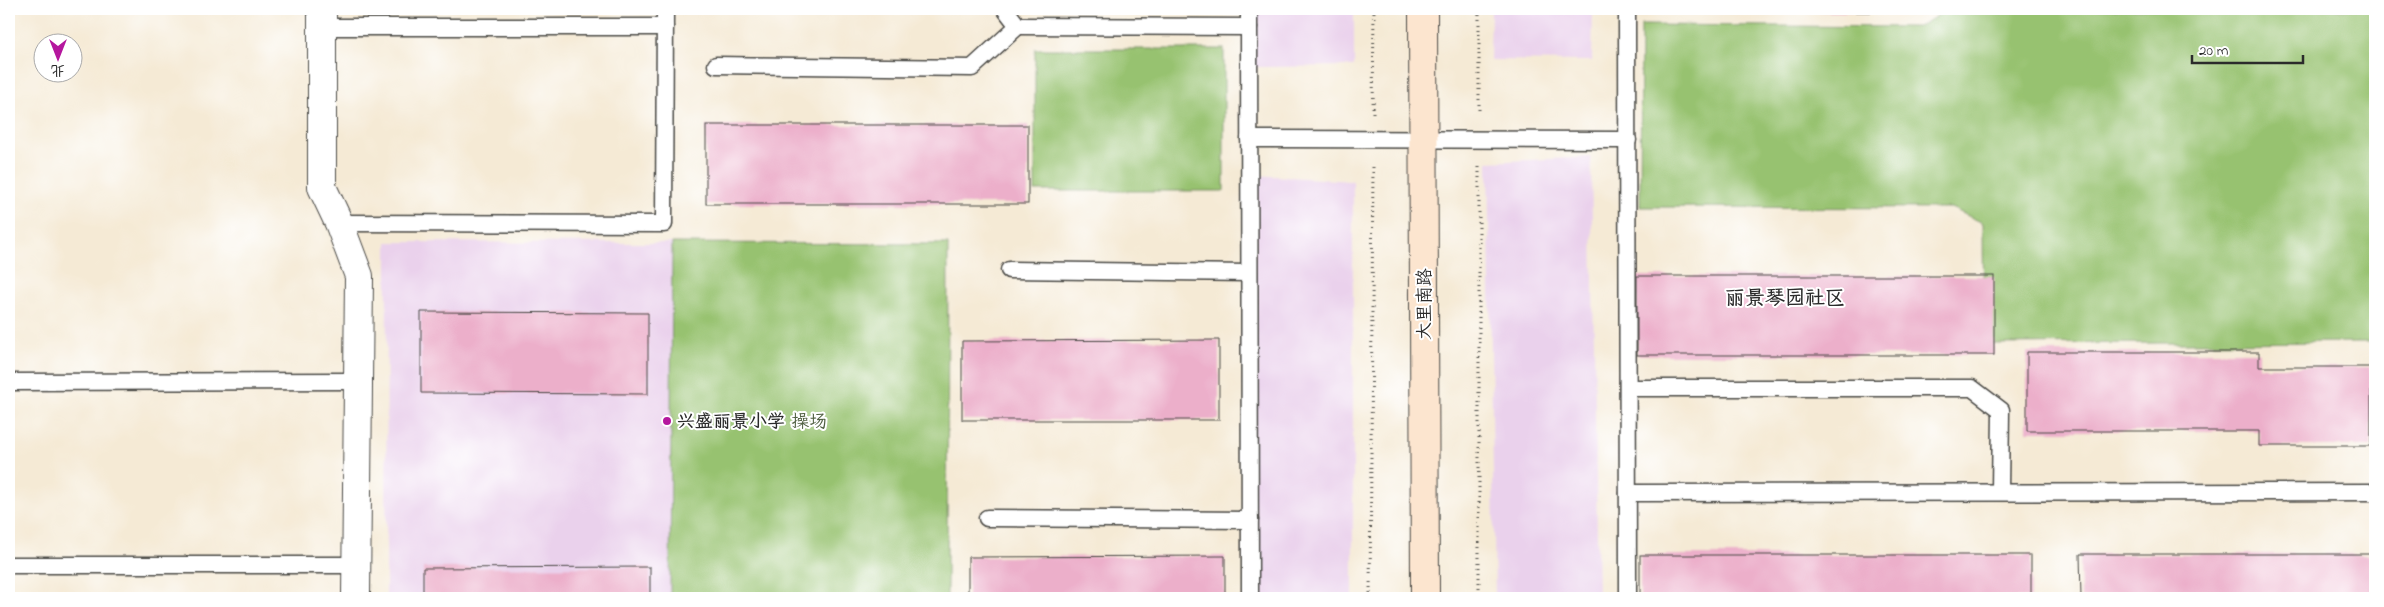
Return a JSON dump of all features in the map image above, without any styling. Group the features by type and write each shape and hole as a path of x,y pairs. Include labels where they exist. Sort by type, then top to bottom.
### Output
{"street":[{"name":"大里南路","path":"1424,9 1425,598"},
{"path":"322,18 322,187 339,222 359,276 356,598"}],"lane":[{"path":"339,222 664,224 665,9"},
{"path":"1005,9 1018,26"},
{"path":"1249,9 1250,598"},
{"path":"1627,9 1628,598"},
{"path":"322,18 665,27"},
{"path":"716,65 972,68 1018,26 1249,27"},
{"path":"1249,139 1628,140"},
{"path":"1010,270 1249,273"},
{"path":"9,382 358,381"},
{"path":"1628,388 1972,388 2001,410 2000,492"},
{"path":"1628,493 2375,492"},
{"path":"987,518 1250,520"},
{"path":"9,565 356,565"}],"path":[{"path":"1370,598 1374,9"},
{"path":"1479,9 1479,598"}],"shaded area":[{"path":"1247,9 1354,9 1354,66 1247,67"},
{"path":"1491,9 1593,9 1592,61 1490,60"},
{"path":"1591,157 1598,598 1495,598 1488,162"},
{"path":"1255,175 1353,181 1353,598 1251,598"},
{"name":"兴盛丽景小学","path":"387,242 948,244 947,598 386,598"}],"green space":[{"path":"1949,9 2375,9 2375,342 1984,344 1983,223 1951,208 1640,207 1641,25 1918,27"},
{"path":"1035,49 1224,49 1224,191 1035,191"},
{"name":"操场","path":"672,243 948,244 947,598 670,598"}],"building":[{"path":"1656,9 1910,9 1910,12 1656,12"},
{"path":"706,125 1028,125 1028,204 706,204"},
{"path":"1637,276 1994,276 1994,355 1637,355"},
{"path":"421,312 648,313 648,394 421,393"},
{"path":"1219,340 1219,420 962,420 962,341"},
{"path":"2027,352 2259,352 2259,367 2371,367 2371,446 2259,446 2259,431 2027,431"},
{"path":"2080,554 2375,554 2375,598 2081,598"},
{"path":"1640,555 2031,555 2031,598 1640,598"},
{"path":"1225,556 1225,598 968,598 968,557"},
{"path":"650,567 650,598 423,598 423,568"}],"place":[{"name":"兴盛丽景小学","path":"667,421"}],"district":[{"name":"丽景琴园社区","path":"1785,297"}]}
